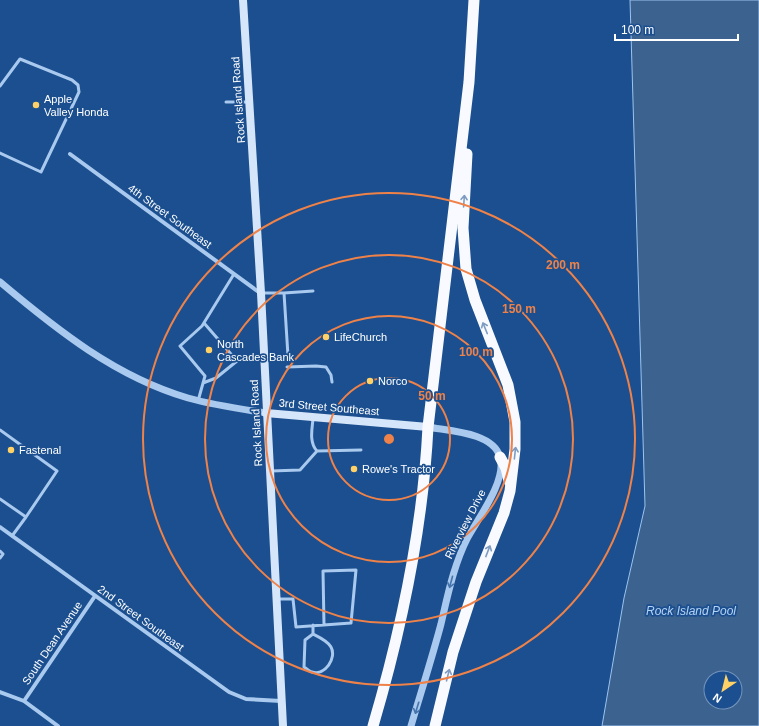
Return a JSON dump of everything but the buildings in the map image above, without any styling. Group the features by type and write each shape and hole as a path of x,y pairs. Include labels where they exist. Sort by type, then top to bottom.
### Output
{"highway":[{"path":"373,726 400,619 415,540 426,457 428,428 468,82 474,0"},
{"path":"435,726 453,652 476,582 504,513 510,491 516,444 513,408 504,374 471,289 464,257 463,228 468,148 468,82"},
{"path":"500,457 508,475 510,491"}],"main road":[{"name":"Rock Island Road","path":"242,0 260,293 283,726"},
{"name":"3rd Street Southeast","path":"266,413 428,428"}],"street":[{"name":"4th Street Southeast","path":"70,154 260,293"},
{"name":"3rd Street Southeast","path":"0,282 51,324 96,356 154,386 198,400 266,413"},
{"path":"428,428 466,433 478,437 494,446 500,457"},
{"name":"Riverview Drive","path":"411,726 429,667 454,570 467,538 498,482 500,457"},
{"name":"2nd Street Southeast","path":"0,527 229,692 246,699 281,701"},
{"name":"South Dean Avenue","path":"24,701 95,596"},
{"path":"0,692 24,701 58,726"}],"lane":[{"path":"0,86 20,59 72,80 78,85 79,92 41,172 0,153"},
{"path":"226,102 249,102"},
{"path":"198,400 205,376 180,346 202,326 234,274"},
{"path":"260,293 313,291"},
{"path":"284,293 288,356"},
{"path":"203,383 216,378 237,361 204,323"},
{"path":"287,367 326,367 331,375 332,382"},
{"path":"313,417 312,437 314,448 317,451"},
{"path":"0,430 57,471 12,536"},
{"path":"269,471 300,470 317,451 361,450"},
{"path":"0,498 26,517"},
{"path":"0,551 3,554 0,558"},
{"path":"276,600 293,599 296,626 324,625 351,623 356,570 323,571 324,625"},
{"path":"313,625 314,634"},
{"path":"314,634 331,647 333,655 331,662 326,669 318,673 312,672 304,667 305,640 314,634"}],"water":[{"name":"Rock Island Pool","path":"630,0 759,0 759,726 602,726 624,598 645,506"}],"place":[{"name":"Apple Valley Honda","path":"36,105"},
{"name":"LifeChurch","path":"326,337"},
{"name":"North Cascades Bank","path":"209,350"},
{"name":"Norco","path":"370,381"},
{"name":"Fastenal","path":"11,450"},
{"name":"Rowe's Tractor","path":"354,469"}]}
